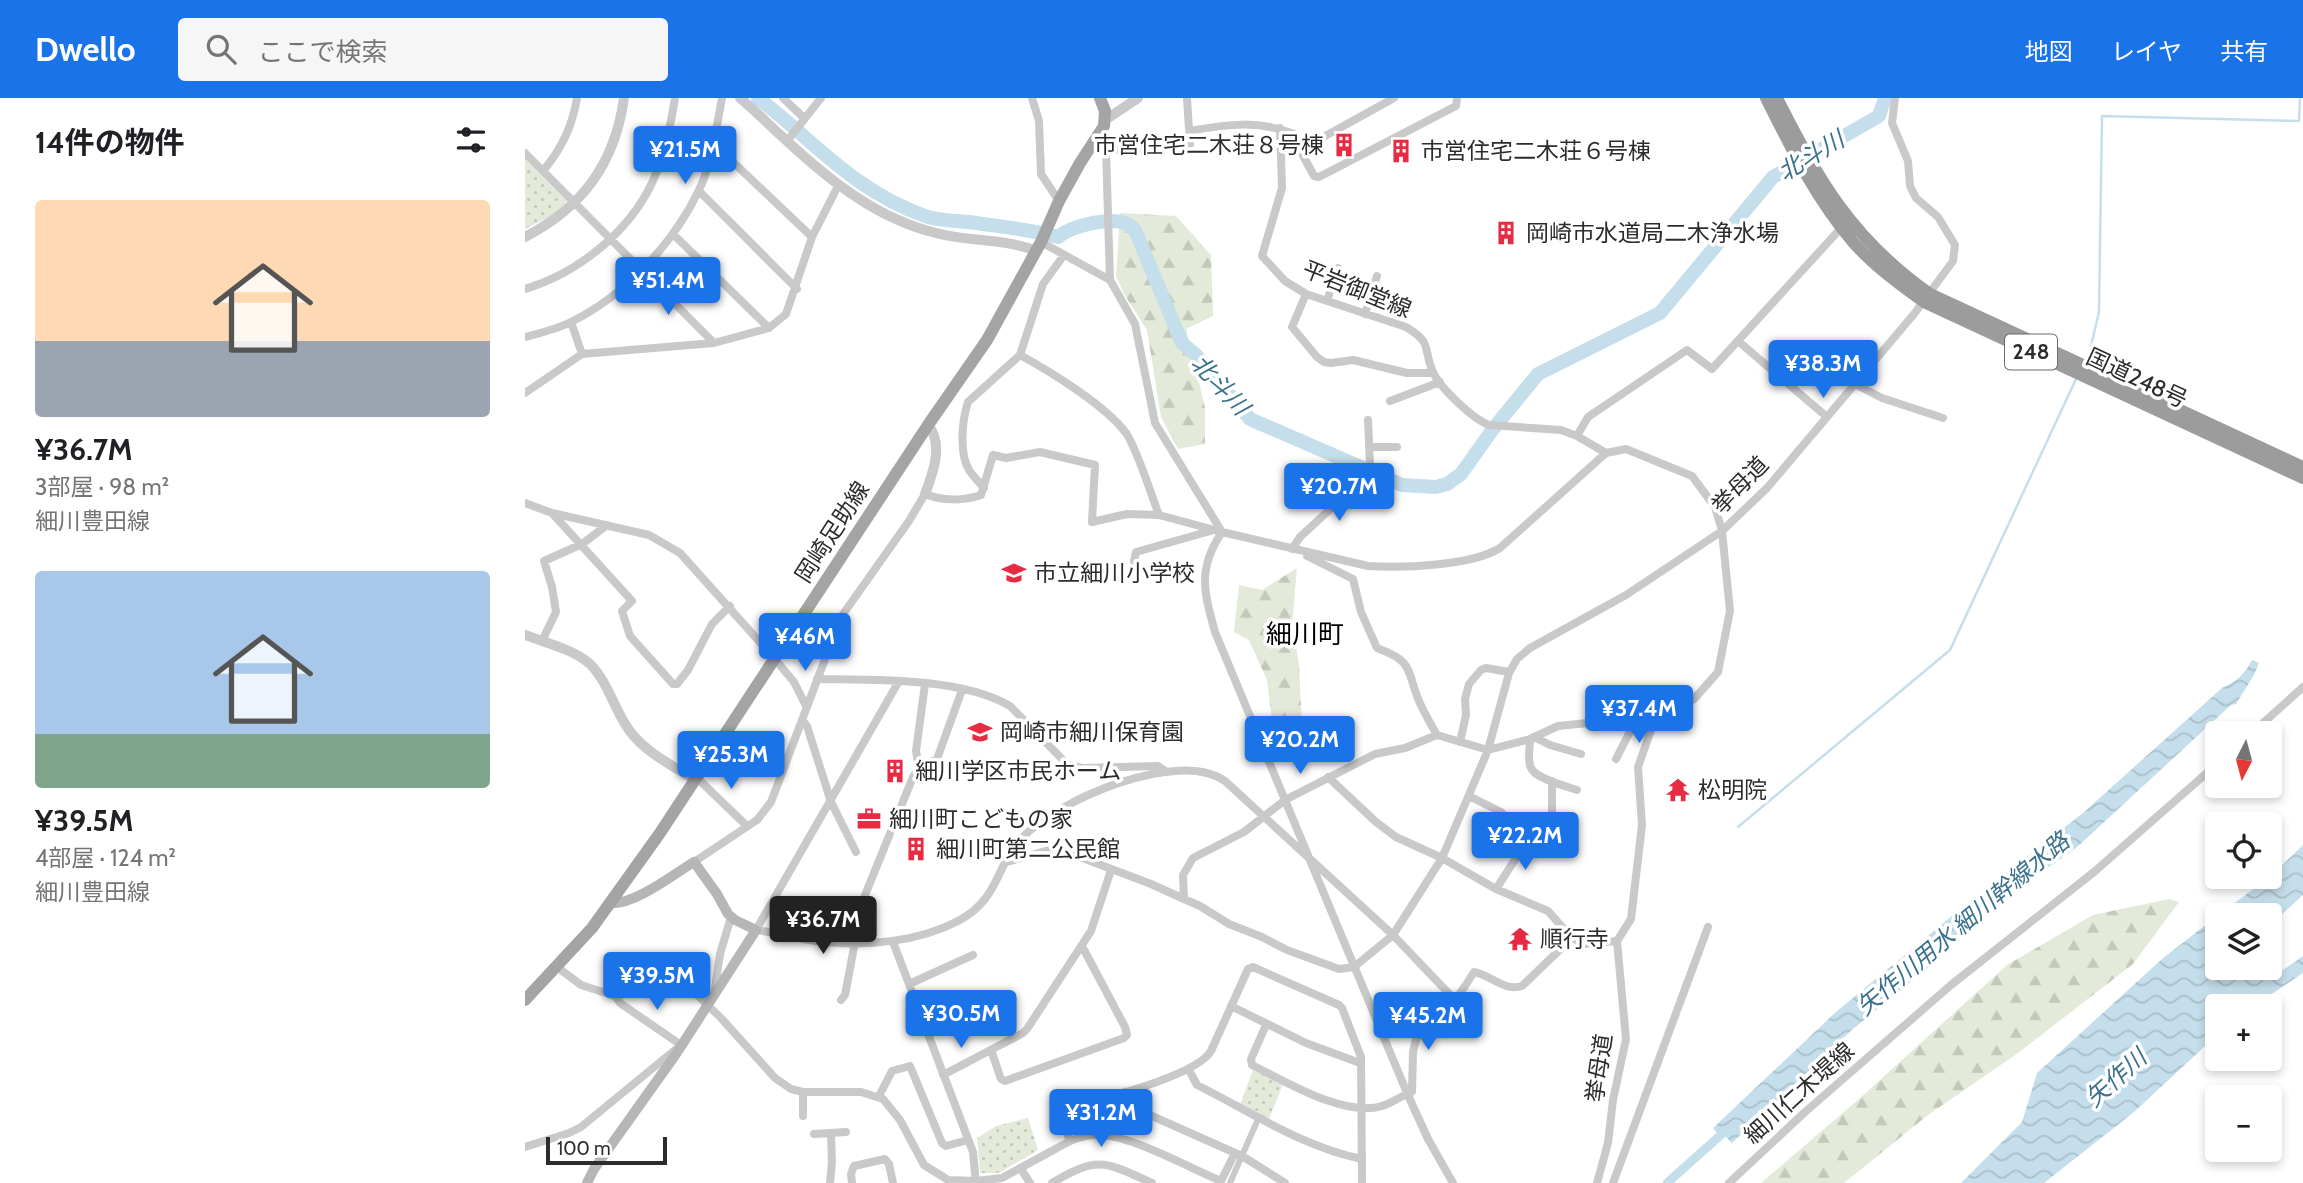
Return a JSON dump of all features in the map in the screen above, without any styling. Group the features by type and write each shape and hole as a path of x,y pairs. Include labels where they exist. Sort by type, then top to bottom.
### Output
{"highway":[{"name":"国道248号","path":"1766,98 1842,227 1854,243 1899,284 2303,478"},
{"name":"国道248号","path":"1777,98 1799,152"},
{"name":"国道248号","path":"1807,167 1867,242 1927,298 2303,467"}],"main road":[{"path":"1100,98 1105,120"},
{"name":"岡崎足助線","path":"525,1000 592,928 660,833 927,425 987,340 1059,201 1105,120"},
{"path":"587,1183 594,1169 712,1002 755,930 731,917 694,862 630,900 617,904 610,902"}],"street":[{"path":"543,171 562,147 574,116 577,98"},
{"path":"525,237 549,225 575,203 597,176 610,151 621,120 624,98"},
{"path":"525,289 545,283 579,265 610,239 634,212 656,173 669,133 675,98"},
{"path":"525,337 571,322 596,307 642,271 673,234 699,191 722,98"},
{"path":"740,98 838,186 896,218 936,233 1017,244 1041,240 1110,280"},
{"path":"783,98 803,121"},
{"path":"788,139 821,98"},
{"path":"1033,98 1039,121 1041,174 1059,201"},
{"path":"1105,120 1138,98"},
{"path":"1105,149 1188,145 1191,143 1187,98"},
{"path":"1300,150 1394,98"},
{"path":"1190,131 1223,125 1255,124 1280,128 1294,134 1314,176 1318,177 1455,106 1457,98"},
{"name":"挙母道","path":"1488,750 1532,738 1558,726 1656,716 1694,699 1718,673 1730,611 1722,531 1767,488 1927,298 1953,261 1955,245 1938,217 1916,198 1910,186 1908,160 1892,123 1895,98"},
{"name":"平岩御堂線","path":"1280,128 1282,188 1262,256 1285,281 1306,294 1414,332 1427,346 1433,373 1478,421 1489,425 1550,428 1577,436"},
{"path":"1098,135 1105,149 1110,280 1135,324 1155,423 1218,531"},
{"path":"713,143 812,237"},
{"path":"525,153 714,343"},
{"path":"525,393 582,354 714,343 769,328 786,314 797,289 812,237 838,186"},
{"path":"699,191 797,289"},
{"path":"1606,453 1577,436 1588,417 1687,349 1712,369 1842,227"},
{"path":"673,234 769,328"},
{"path":"983,488 965,461 964,422 968,402 1020,355 1043,284 1064,255"},
{"path":"1327,301 1338,268"},
{"path":"1364,314 1377,276"},
{"path":"1306,294 1292,327 1317,357 1331,363 1353,360 1407,373 1433,373"},
{"path":"571,322 582,354"},
{"path":"1738,341 1827,417"},
{"path":"1020,355 1104,411 1127,434 1159,514"},
{"path":"1390,401 1440,382"},
{"path":"1855,384 1882,398 1943,418"},
{"path":"1292,549 1300,537 1364,478 1370,466 1368,420"},
{"path":"694,862 760,817 775,795 841,617 925,494 932,475 936,439 927,425"},
{"path":"1369,447 1397,447"},
{"path":"925,494 937,499 972,498 981,495 993,455 1006,458 1040,452 1095,465 1092,522 1127,514 1159,514 1339,560 1386,567 1480,558 1500,548 1606,453 1626,449 1692,476 1715,507 1722,531 1626,594 1530,648 1517,659 1509,672 1488,750 1442,858 1393,935 1354,967 1339,970 1287,950 1230,924 1200,906 1076,855 1055,850 1007,862"},
{"path":"525,503 552,513 649,535 680,553 730,606 794,682 806,706"},
{"path":"552,513 632,601 622,611 630,636 673,684 677,684 688,670 712,624 730,606"},
{"path":"542,641 556,612 544,561 582,544 607,525"},
{"path":"1134,561 1136,552 1218,531"},
{"path":"1218,531 1205,566 1205,584 1212,621 1407,1093 1428,1139 1453,1183"},
{"path":"1292,549 1353,579 1361,612 1377,648 1391,653 1408,666 1418,700 1437,736"},
{"path":"525,635 589,663 602,679 630,732 651,752 695,778 747,826"},
{"path":"1459,742 1467,715 1465,699 1469,684 1486,668 1509,672"},
{"path":"817,679 899,681 962,690 998,699 1010,706 1069,765 1083,768 1158,766 1167,772"},
{"path":"899,681 755,930 832,942 893,942 958,921 977,909 993,889 1013,848 1046,816 1083,797 1128,780 1167,772 1203,770 1219,776 1265,817 1393,935 1454,999"},
{"path":"919,768 916,751 925,684"},
{"path":"2265,721 2303,687"},
{"path":"832,942 862,905 913,778 919,768 937,759 962,690"},
{"path":"1328,777 1395,837 1442,858 1496,889 1548,911 1572,938 1584,944 1617,941 1631,919 1642,825 1639,767 1656,716"},
{"path":"1616,759 1637,718"},
{"path":"802,720 807,726 831,802 856,852"},
{"path":"1184,899 1183,875 1193,858 1244,832 1285,800 1328,777 1375,754 1405,748 1437,736 1488,750"},
{"path":"1577,790 1552,781 1530,768 1532,738 1581,754"},
{"name":"細川仁木堤線","path":"1729,1183 1805,1112 1951,985 2094,872 2205,775"},
{"path":"1496,889 1529,838 1552,815 1552,781"},
{"path":"1469,796 1501,812 1515,828 1529,838"},
{"path":"943,1075 1027,1029 1094,924 1111,870"},
{"path":"712,1002 731,917"},
{"path":"1613,1183 1708,927"},
{"path":"1266,1025 1251,1059 1252,1065 1332,1102 1381,1107 1412,1091 1413,1052 1419,1028 1431,1025 1464,988 1474,972 1514,989 1522,986 1572,938"},
{"name":"挙母道","path":"1597,1183 1608,1143 1613,1100 1626,1039 1617,941"},
{"path":"841,1000 845,995 855,942"},
{"path":"893,942 973,1152 976,1182"},
{"path":"991,1050 1005,1081 1127,1035 1082,946"},
{"path":"909,984 972,955"},
{"path":"661,987 658,975 668,958"},
{"path":"557,967 581,985 615,996 674,985 690,988 712,1002 775,1078 791,1089 803,1092 861,1092 879,1096 895,1113 924,1165 948,1180 976,1182 1002,1178 1070,1140 1091,1135 1116,1137 1224,1182 1259,1117"},
{"path":"1070,1140 1060,1116 1062,1110 1189,1070 1208,1057 1248,969 1253,967 1341,1006 1360,1054 1362,1183"},
{"path":"525,1147 581,1127 681,1045 620,1003 615,996"},
{"path":"1231,1006 1266,1025 1360,1063"},
{"path":"879,1096 892,1071 910,1066 942,1143 946,1146 968,1140"},
{"path":"1189,1070 1198,1085 1317,1147 1362,1159"},
{"path":"803,1092 803,1116"},
{"path":"1125,1092 1143,1112 1239,1155 1285,1183"},
{"path":"814,1134 846,1132"},
{"path":"829,1183 832,1162 831,1133"},
{"path":"852,1183 854,1166 885,1159 889,1164 893,1183"},
{"path":"1052,1183 1068,1179 1087,1165 1104,1164 1152,1183"},
{"path":"1020,1169 1030,1183"}],"green space":[{"path":"525,159 567,201 554,215 525,229"},
{"path":"1120,213 1176,216 1211,255 1213,316 1186,329 1205,407 1205,444 1178,449 1161,417 1147,330 1116,276"},
{"path":"1297,568 1292,625 1299,664 1302,728 1274,738 1267,680 1249,640 1234,632 1239,585 1262,590"},
{"path":"2169,899 2179,902 2133,964 2018,1053 1928,1115 1844,1183 1761,1183 1859,1099 2007,965 2093,915"},
{"path":"1253,1070 1283,1084 1269,1119 1240,1105"},
{"path":"1028,1118 1038,1150 999,1173 980,1173 977,1138 996,1126"}],"water":[{"name":"矢作川用水 細川幹線水路","path":"2252,660 2259,663 2236,704 2231,705 2214,721 2205,721 2205,729 2076,848 2011,893 1932,957 1929,967 1853,1029 1732,1143 1725,1136 1719,1142 1714,1136 1717,1133 1713,1128 1837,1011 1964,906 2083,813 2222,688 2246,670"},
{"path":"2303,845 2303,895 2282,914 2282,903 2234,903 2254,889 2282,889 2282,865"},
{"name":"矢作川","path":"2205,925 2205,980 2282,980 2282,970 2303,956 2303,973 2272,994 2205,994 2205,1046 2134,1112 2044,1183 1961,1183 2022,1122 2037,1073 2162,959"}],"waterway":[{"name":"北斗川","path":"758,98 856,179 900,206 925,216 1058,237 1072,229 1090,224 1109,221 1127,224 1135,230 1182,343 1196,355 1250,419 1402,485 1436,487 1447,484 1461,474 1538,374 1660,313 1773,177 1879,116 1885,98"},
{"path":"2085,361 2099,312 2102,116 2299,121 2300,98"},
{"path":"1738,827 1950,650 2076,379"},
{"name":"矢作川用水 細川幹線水路","path":"1667,1183 1723,1133"}],"place":[{"name":"市営住宅二木荘８号棟","path":"1344,145"},
{"name":"市営住宅二木荘６号棟","path":"1401,151"},
{"name":"岡崎市水道局二木浄水場","path":"1506,233"},
{"name":"市立細川小学校","path":"1014,573"},
{"name":"岡崎市細川保育園","path":"980,732"},
{"name":"細川学区市民ホーム","path":"895,771"},
{"name":"松明院","path":"1678,790"},
{"name":"細川町こどもの家","path":"869,819"},
{"name":"細川町第二公民館","path":"916,849"},
{"name":"順行寺","path":"1520,939"}],"district":[{"name":"細川町","path":"1305,634"}]}
